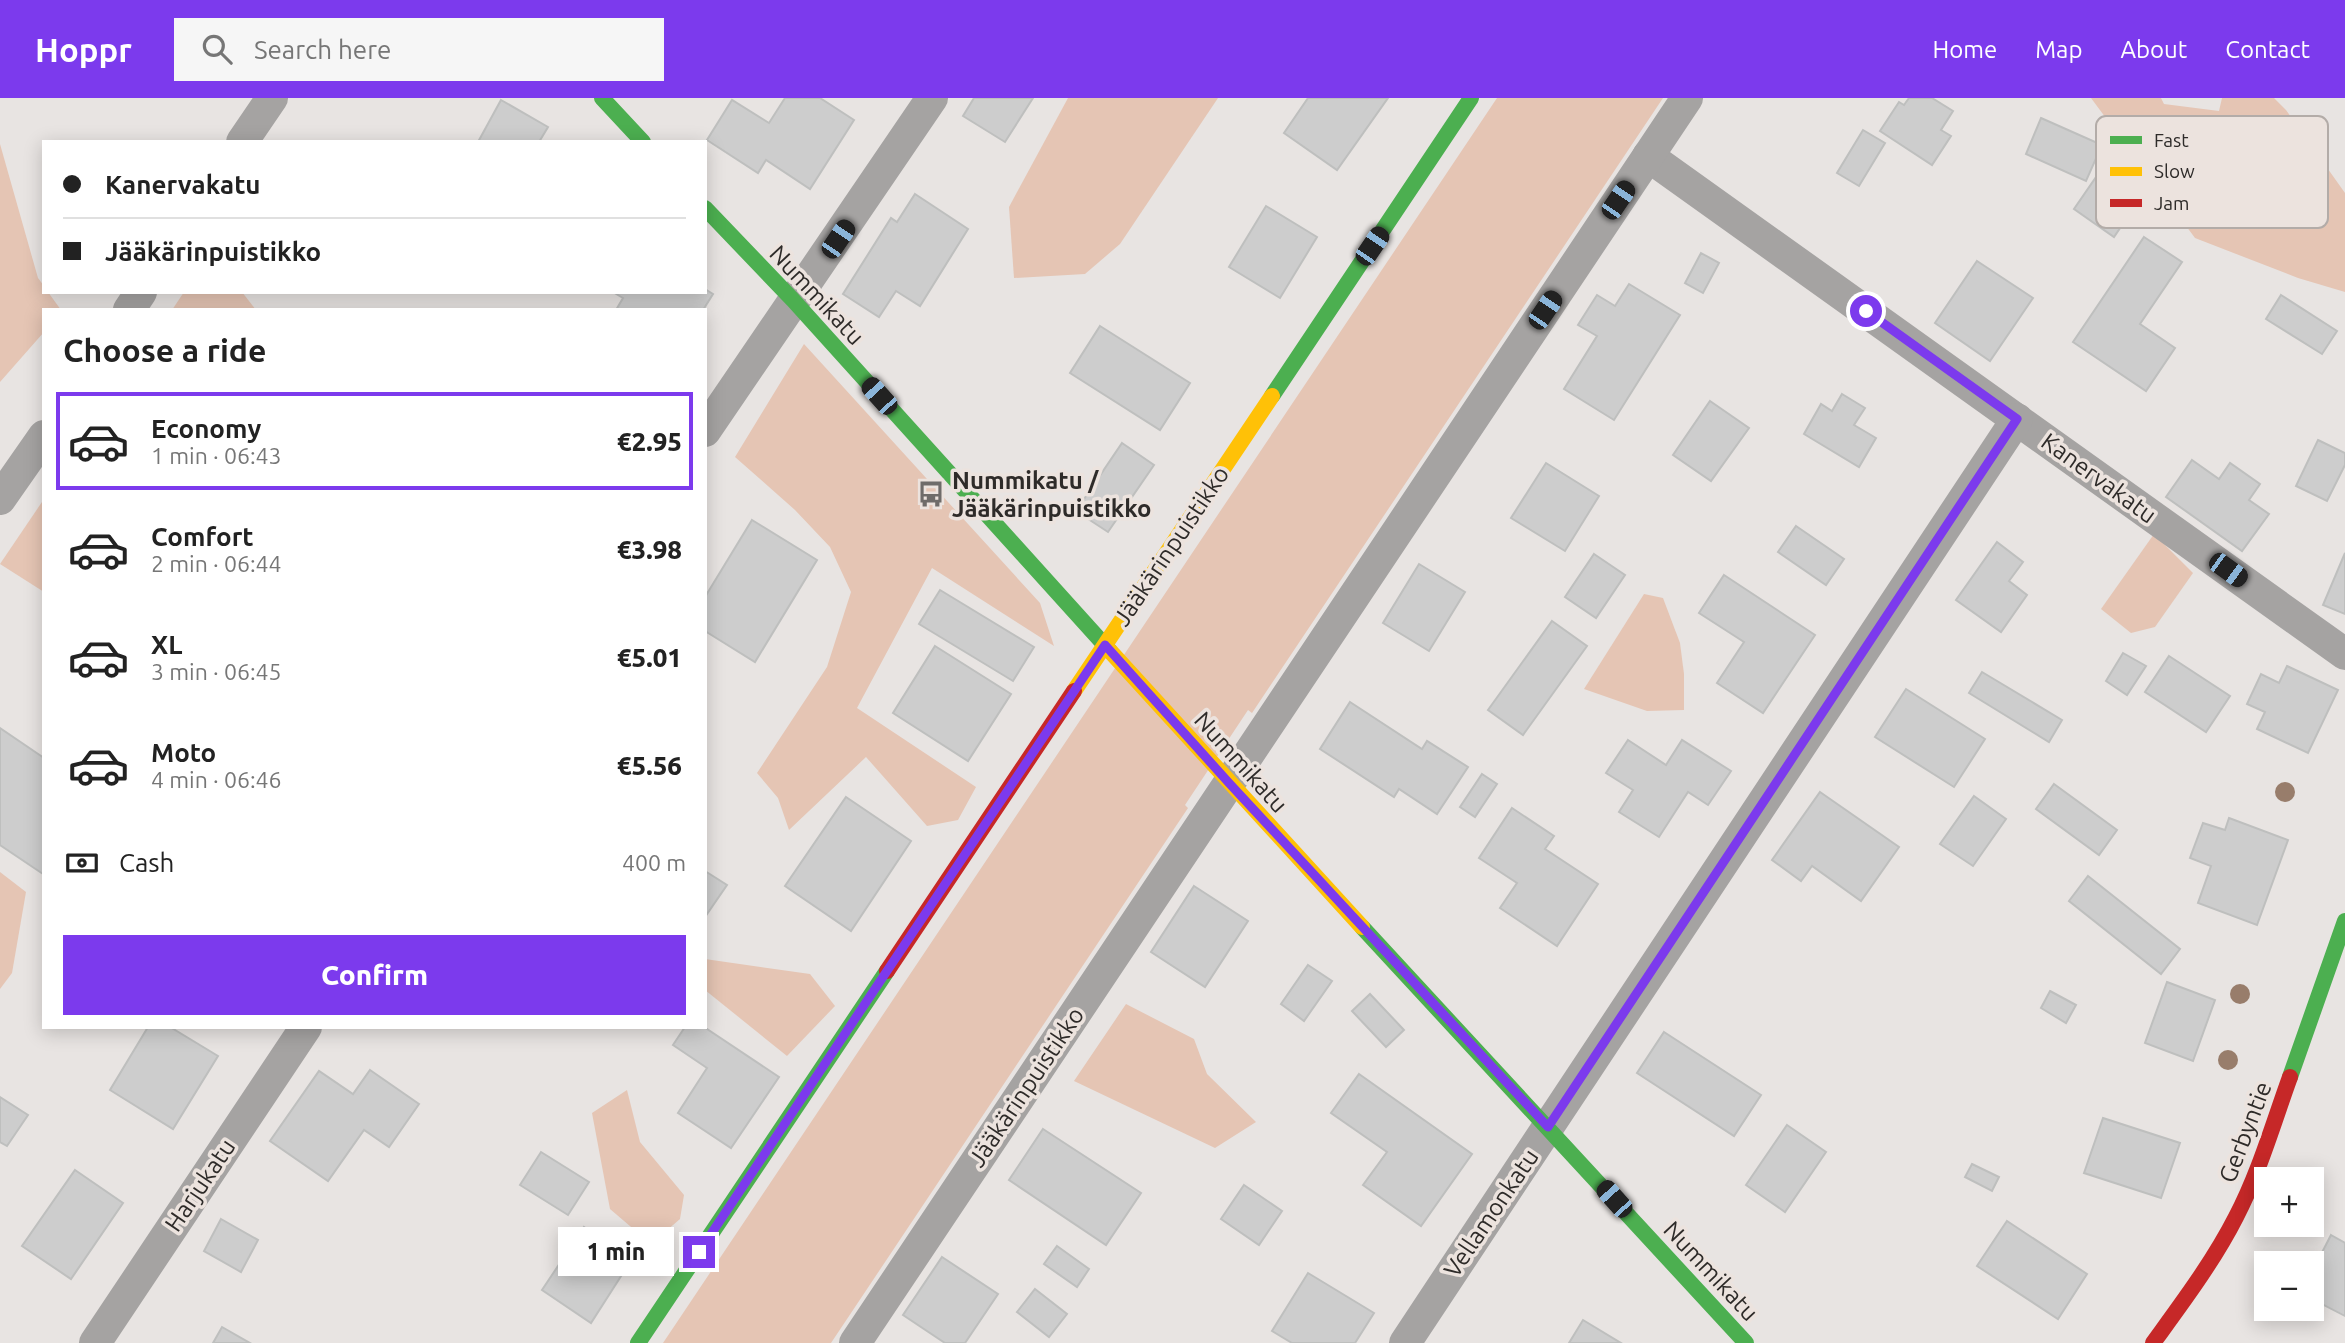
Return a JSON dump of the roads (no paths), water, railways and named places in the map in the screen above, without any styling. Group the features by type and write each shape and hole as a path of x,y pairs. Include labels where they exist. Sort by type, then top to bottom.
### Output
{"street":[{"path":"243,140 272,98"},
{"path":"602,98 641,140"},
{"path":"707,428 932,98"},
{"name":"Jääkärinpuistikko","path":"638,1343 1471,98"},
{"name":"Jääkärinpuistikko","path":"855,1343 1687,98"},
{"name":"Kanervakatu","path":"1648,156 2345,654"},
{"name":"Nummikatu","path":"707,210 793,300 1229,783 1746,1343"},
{"name":"Vellamonkatu","path":"1405,1343 2017,419"},
{"path":"0,499 42,439"},
{"name":"Gerbyntie","path":"2152,1343 2190,1291 2236,1217 2335,984 2345,921"},
{"name":"Harjukatu","path":"95,1343 305,1029"}],"place":[{"name":"Nummikatu / Jääkärinpuistikko","path":"931,494"}]}
